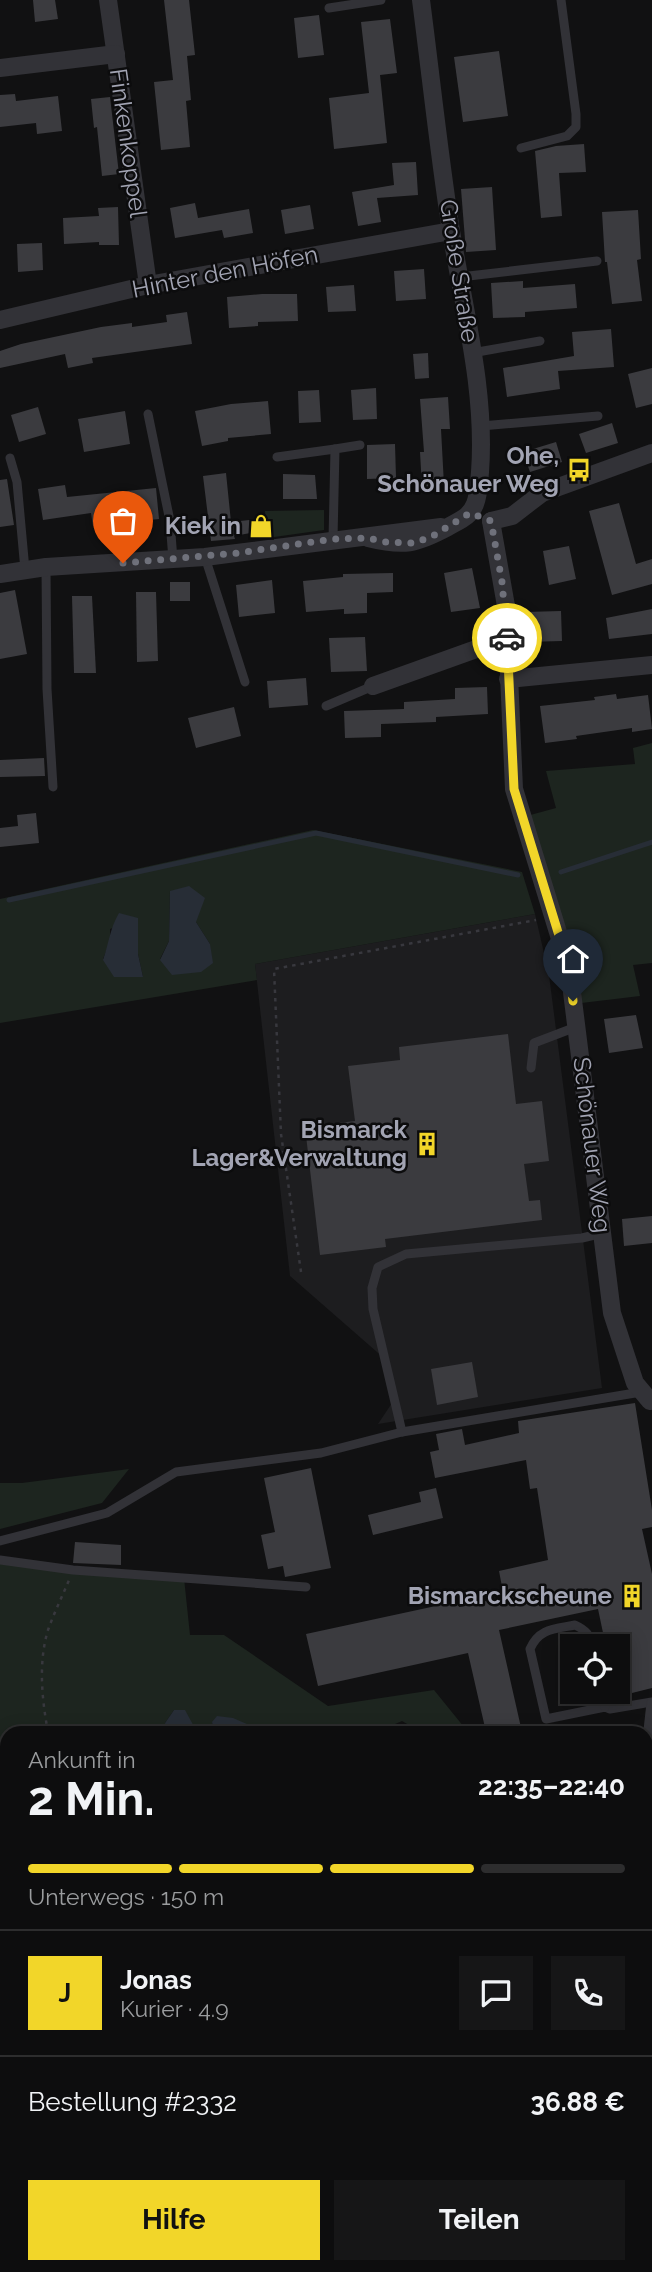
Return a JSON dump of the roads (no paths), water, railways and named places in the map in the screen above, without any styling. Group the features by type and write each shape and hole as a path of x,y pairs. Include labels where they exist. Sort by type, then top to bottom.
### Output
{"street":[{"name":"Finkenkoppel","path":"108,0 148,285"},
{"name":"Große Straße","path":"421,0 451,231 472,353 481,426 477,500 470,513"},
{"path":"0,68 116,54"},
{"name":"Hinter den Höfen","path":"0,320 148,285 451,231"},
{"path":"0,574 47,567 205,557 333,539 368,538 404,530 447,527 470,513 491,521 512,516 542,493 652,453"},
{"name":"Schönauer Weg","path":"491,521 504,594 514,789 569,968 612,1312 635,1383 649,1402"},
{"path":"373,686 507,638"},
{"path":"508,679 652,665"}],"lane":[{"path":"329,8 381,0"},
{"path":"521,148 567,136 576,127 561,0"},
{"path":"460,277 597,261"},
{"path":"472,353 540,341"},
{"path":"148,414 170,521 173,560"},
{"path":"481,426 598,416"},
{"path":"276,457 360,445"},
{"path":"333,539 335,449"},
{"path":"10,458 17,482 25,570"},
{"path":"205,557 245,682"},
{"path":"47,567 47,689 53,787"},
{"path":"326,706 373,686"},
{"path":"531,1068 534,1043 576,1027"},
{"path":"402,1432 373,1309 372,1288 378,1267 406,1254 582,1238 603,1233"},
{"path":"0,1541 107,1513 176,1472 321,1453 402,1432 649,1402"},
{"path":"0,1560 73,1570 306,1587"},
{"path":"589,1634 575,1625 542,1632 534,1639 530,1649 546,1719 605,1707 610,1709 651,1702 648,1726"}],"waterway":[{"path":"9,900 316,833 518,875"},
{"path":"561,872 652,842"}],"place":[{"name":"Ohe, Schönauer Weg","path":"579,470"},
{"name":"Kiek in","path":"261,526"},
{"name":"Bismarck Lager&Verwaltung","path":"427,1144"},
{"name":"Bismarckscheune","path":"632,1596"}]}
